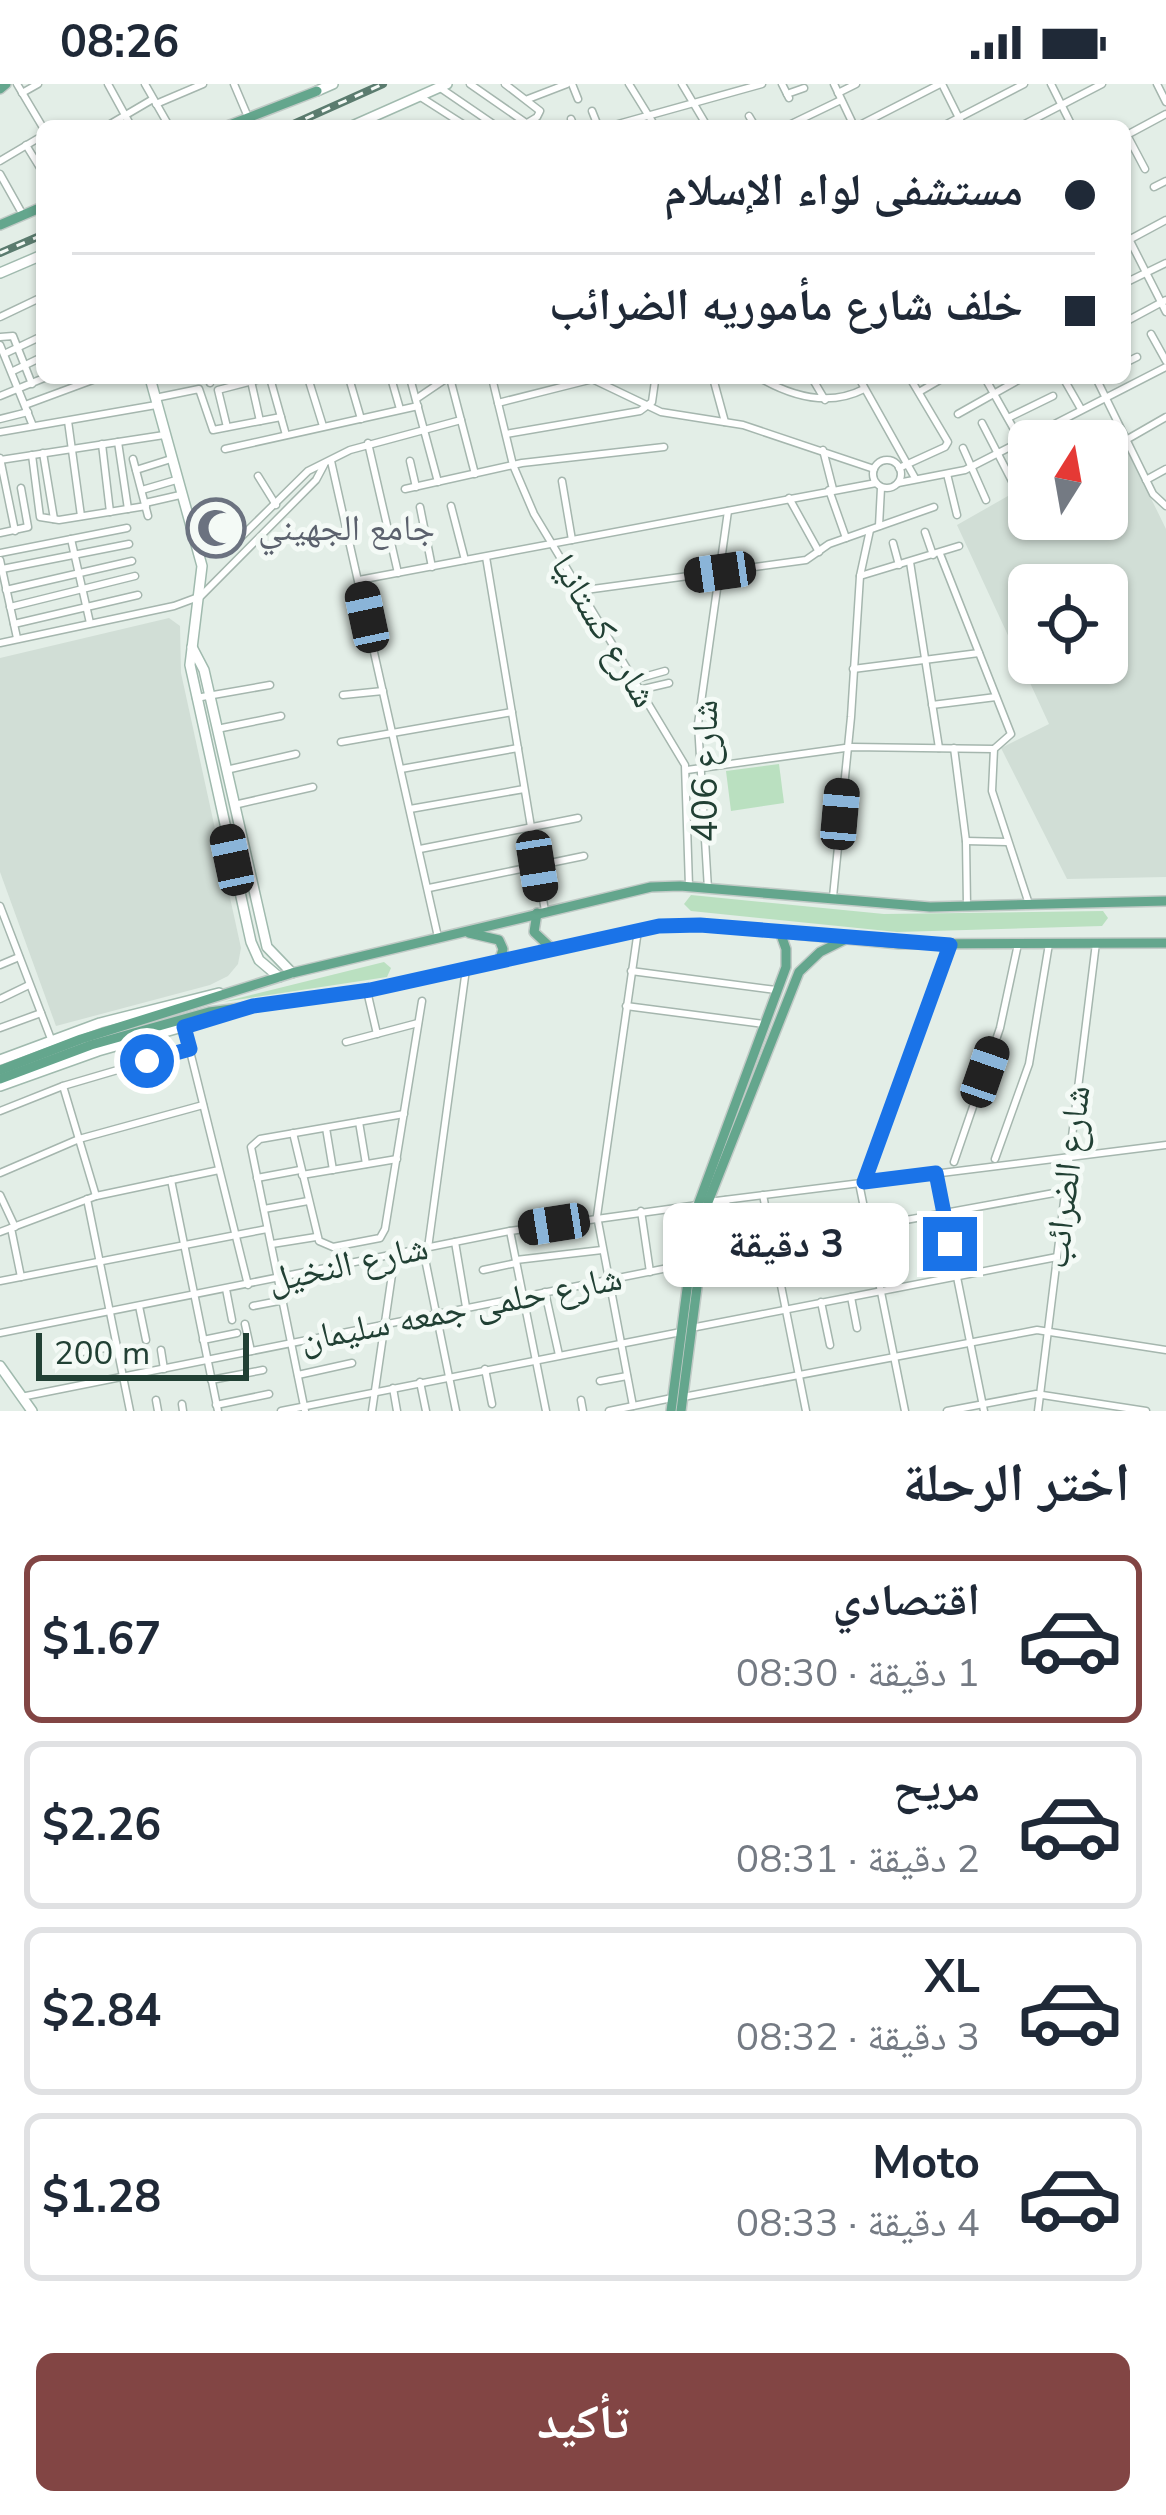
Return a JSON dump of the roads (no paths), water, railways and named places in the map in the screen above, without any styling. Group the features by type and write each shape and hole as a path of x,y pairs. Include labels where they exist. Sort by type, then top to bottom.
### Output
{"main road":[{"path":"241,120 319,87"},
{"path":"0,225 36,210"},
{"path":"0,1078 292,973 651,887 689,886 930,908 1166,901"},
{"path":"541,912 533,927 536,936 556,948"},
{"path":"144,1025 367,991 638,930 700,925 950,945 1166,943"},
{"path":"460,932 499,940 503,949 499,962"},
{"path":"681,1411 678,1397 703,1203 787,955 780,932"},
{"path":"703,1203 806,963 848,939"},
{"path":"787,955 799,956 806,963"},
{"path":"671,1411 678,1397"}],"street":[{"path":"16,84 38,120"},
{"path":"22,93 38,84"},
{"path":"107,84 127,120"},
{"path":"145,84 166,120"},
{"path":"118,120 203,84"},
{"path":"234,84 248,117"},
{"path":"319,87 333,84"},
{"path":"470,84 519,120"},
{"path":"506,84 540,111 531,120"},
{"path":"528,99 570,84 578,99"},
{"path":"629,84 651,120"},
{"path":"682,84 703,120"},
{"path":"636,120 762,84"},
{"path":"783,84 788,96 803,88"},
{"path":"802,120 856,84"},
{"path":"868,120 941,84 960,120"},
{"path":"964,120 1024,84"},
{"path":"1051,84 1069,120"},
{"path":"1032,120 1102,84"},
{"path":"1157,84 1166,103"},
{"path":"366,120 443,86 488,120"},
{"path":"838,92 853,120"},
{"path":"419,96 457,120"},
{"path":"592,110 596,120"},
{"path":"386,111 390,120"},
{"path":"1131,132 1166,114"},
{"path":"749,116 751,120"},
{"path":"0,161 36,139"},
{"path":"26,145 36,161"},
{"path":"1131,145 1144,170"},
{"path":"0,174 23,215"},
{"path":"1154,187 1166,181"},
{"path":"1131,235 1166,220"},
{"path":"1131,246 1166,312"},
{"path":"0,273 36,258"},
{"path":"1131,280 1166,263"},
{"path":"0,317 36,300"},
{"path":"1131,319 1164,301"},
{"path":"2,352 12,334 32,384"},
{"path":"1131,384 1166,364 1151,334"},
{"path":"2,352 36,339"},
{"path":"2,352 33,426"},
{"path":"1131,360 1137,357"},
{"path":"11,371 36,360"},
{"path":"0,396 36,382"},
{"path":"0,419 84,384"},
{"path":"152,384 202,566 190,665 196,698 251,942 259,960 279,977"},
{"path":"222,429 218,391 241,384"},
{"path":"252,384 260,421"},
{"path":"269,384 286,435"},
{"path":"310,384 323,427"},
{"path":"351,384 361,418"},
{"path":"394,384 400,410"},
{"path":"412,384 438,482"},
{"path":"225,449 400,410 440,384"},
{"path":"450,384 475,474"},
{"name":"شارع كستانيا","path":"493,384 513,465 551,543 687,770 689,886"},
{"path":"498,403 572,384"},
{"path":"601,384 647,407 725,422 874,469"},
{"path":"506,434 632,413 647,407 655,395 655,384"},
{"path":"715,384 725,422"},
{"path":"771,384 825,400 865,388"},
{"path":"816,384 825,400"},
{"path":"863,384 904,466 915,478"},
{"path":"874,469 886,460 904,466 948,442 914,384"},
{"path":"919,392 933,384"},
{"path":"988,384 1007,418 1053,396"},
{"path":"958,414 1012,384"},
{"path":"1067,384 1082,411"},
{"path":"1099,384 1116,420"},
{"path":"1065,420 1131,384"},
{"path":"0,432 156,402 199,388 209,426 222,429 281,417"},
{"path":"1128,439 1166,417"},
{"path":"196,541 234,540 308,471 368,443 461,419"},
{"path":"68,421 81,516"},
{"path":"982,423 1008,472"},
{"path":"15,531 0,459 164,435"},
{"path":"118,442 128,509"},
{"path":"368,443 398,573"},
{"path":"102,444 110,512"},
{"path":"1128,444 1158,501 1166,506"},
{"path":"405,489 513,465 664,447"},
{"path":"962,448 986,500"},
{"path":"824,450 846,538"},
{"path":"359,580 831,490 946,474 1008,450"},
{"path":"43,453 54,519"},
{"path":"32,454 38,512 54,519 128,509 180,495"},
{"path":"133,459 148,516"},
{"path":"136,470 171,459"},
{"path":"410,461 416,487"},
{"path":"328,463 359,580 438,937"},
{"path":"0,642 174,606 201,596 328,463"},
{"path":"898,483 904,466"},
{"path":"832,901 860,576 874,528 879,485 874,469"},
{"path":"1146,480 1166,469"},
{"path":"946,474 957,515"},
{"path":"258,476 276,505"},
{"path":"142,490 176,480"},
{"path":"562,481 572,540"},
{"path":"0,533 28,527 21,488"},
{"path":"789,498 819,552"},
{"path":"451,506 465,560"},
{"path":"420,507 432,567"},
{"path":"578,591 806,560 846,538 934,507"},
{"name":"شارع 406","path":"708,889 700,707 728,511"},
{"path":"1,561 127,528"},
{"path":"687,770 846,747 994,748 1011,735 925,532"},
{"path":"71,539 90,623"},
{"path":"893,543 898,566"},
{"path":"1,561 74,555 129,544"},
{"path":"860,576 959,546"},
{"path":"486,556 541,912"},
{"path":"1,561 17,639"},
{"path":"7,590 132,561"},
{"path":"910,562 939,748"},
{"path":"10,607 135,576"},
{"path":"14,624 138,595"},
{"path":"192,647 202,662 267,947 292,973"},
{"path":"853,669 979,653"},
{"path":"633,680 664,671"},
{"path":"639,690 669,683"},
{"path":"196,698 270,685"},
{"path":"344,694 383,691"},
{"path":"932,705 996,697"},
{"path":"341,742 512,712"},
{"path":"217,729 281,716"},
{"path":"401,769 518,748"},
{"path":"954,748 966,841 968,906"},
{"path":"994,748 990,785 1029,904"},
{"path":"226,770 296,754"},
{"path":"234,805 313,787"},
{"path":"410,809 524,789"},
{"path":"420,849 578,818"},
{"path":"966,841 1007,842"},
{"path":"429,888 584,856"},
{"path":"1,912 51,1040"},
{"path":"633,1406 597,1216 638,930"},
{"path":"954,1162 1000,1028 1018,944"},
{"path":"994,1159 1029,1067 1048,944"},
{"name":"شارع الضرائب","path":"1039,1411 1096,944"},
{"path":"905,1411 862,1182 950,945"},
{"path":"0,964 20,957"},
{"path":"456,1411 426,1248 466,969"},
{"path":"631,971 777,990"},
{"path":"0,1000 30,984"},
{"path":"0,1058 188,998 236,990"},
{"path":"367,991 376,1034"},
{"path":"293,1133 316,1237 333,1247 382,1236 422,1001"},
{"path":"0,1078 253,1006"},
{"path":"626,1006 764,1024"},
{"path":"0,1028 41,1013"},
{"path":"346,1042 419,1022"},
{"path":"184,1027 248,1285"},
{"path":"0,1111 63,1086 190,1049"},
{"path":"63,1086 79,1139 130,1411"},
{"path":"0,1173 79,1139 203,1105"},
{"path":"304,1409 253,1144 404,1114"},
{"path":"359,1122 366,1165"},
{"path":"326,1128 333,1170"},
{"name":"شارع النخيل","path":"0,1334 597,1216 1166,1145"},
{"path":"256,1178 397,1160"},
{"path":"0,1232 91,1198 220,1170"},
{"path":"936,1173 983,1407"},
{"path":"171,1180 217,1408 269,1394"},
{"name":"شارع حلمى جمعه سليمان","path":"21,1397 650,1272 733,1251 1065,1191"},
{"path":"0,1195 13,1227 21,1277"},
{"path":"763,1195 806,1411"},
{"path":"726,1200 733,1251"},
{"path":"264,1209 308,1201"},
{"path":"641,1211 650,1272"},
{"path":"744,1223 768,1220"},
{"path":"0,1281 268,1229"},
{"path":"510,1231 546,1411"},
{"path":"272,1244 316,1237"},
{"path":"454,1242 466,1307"},
{"path":"483,1270 603,1250"},
{"path":"373,1411 395,1254"},
{"path":"281,1411 1057,1257"},
{"path":"226,1289 232,1320"},
{"path":"545,1292 559,1355"},
{"path":"851,1297 857,1328"},
{"path":"253,1306 284,1300"},
{"path":"821,1303 830,1346"},
{"path":"139,1306 146,1340"},
{"path":"245,1324 251,1351"},
{"path":"609,1411 1048,1331 1166,1350"},
{"path":"203,1340 237,1333"},
{"path":"64,1355 117,1346"},
{"path":"160,1350 164,1369"},
{"path":"298,1375 352,1363"},
{"path":"0,1366 32,1411"},
{"path":"484,1369 492,1404"},
{"path":"212,1380 262,1370"},
{"path":"600,1381 627,1376"},
{"path":"420,1382 425,1411"},
{"path":"393,1388 398,1411"},
{"path":"946,1411 1040,1395 1146,1411"},
{"path":"156,1400 158,1411"},
{"path":"581,1400 583,1411"}],"railway":[{"path":"302,120 383,84"},
{"path":"0,253 36,238"}],"place":[{"name":"جامع الجهيني","path":"216,528"}]}
